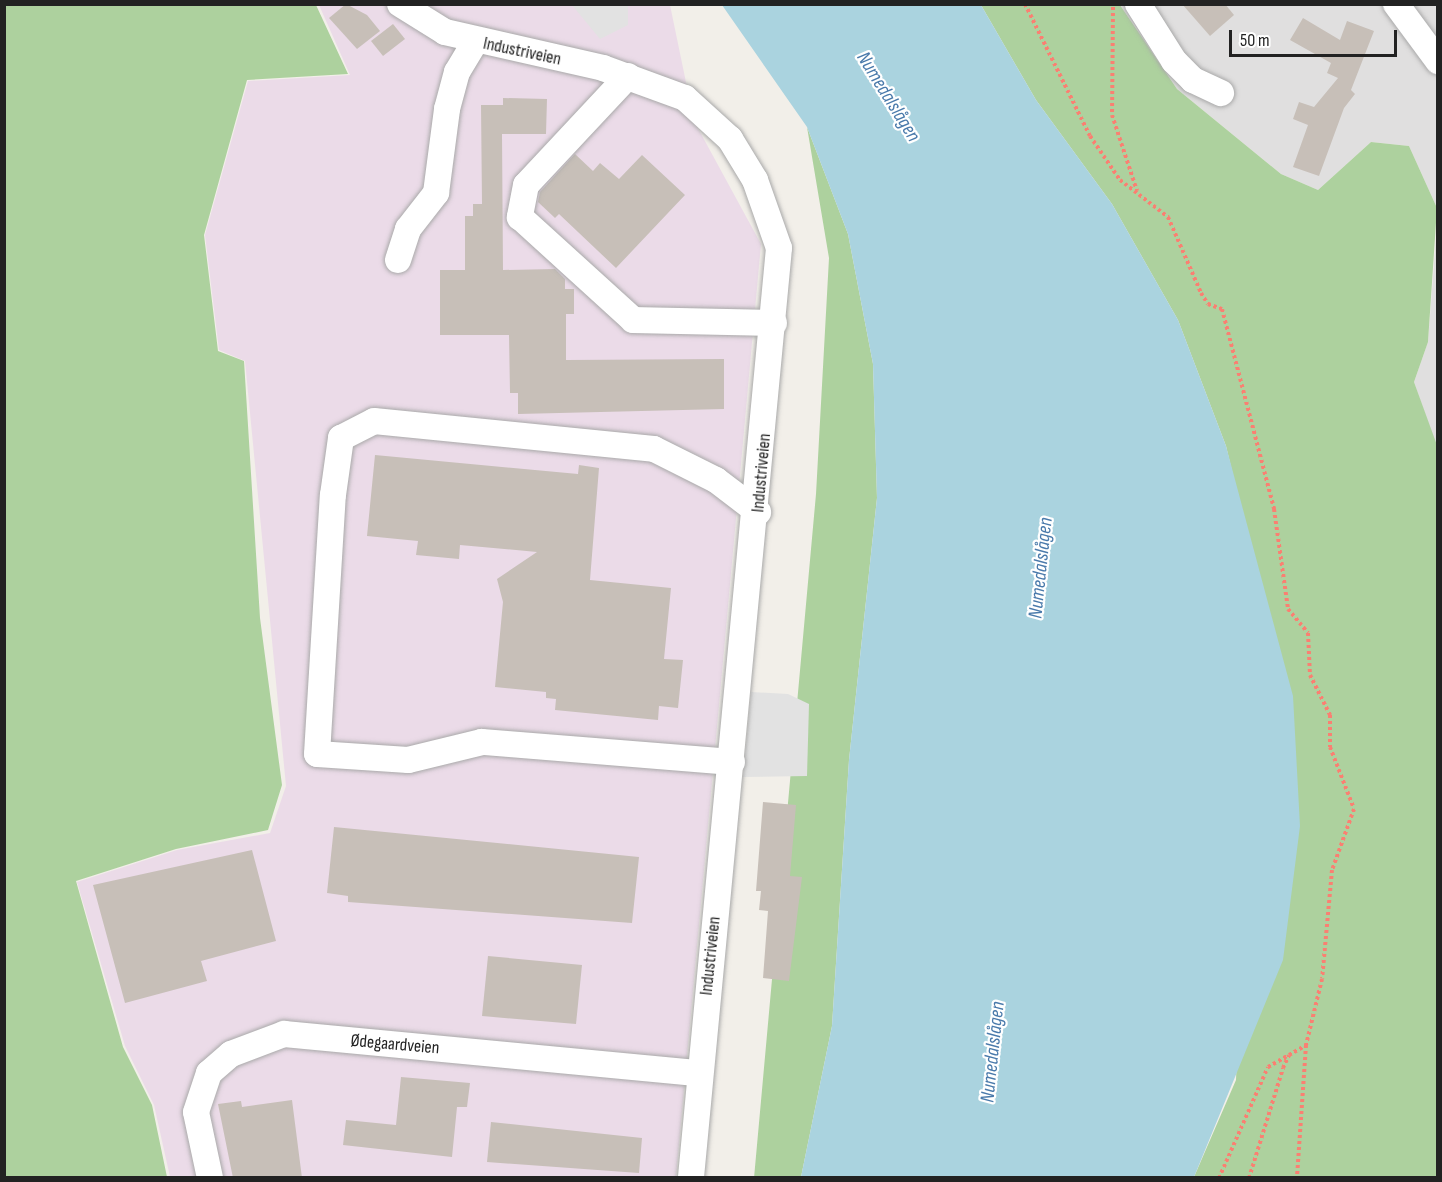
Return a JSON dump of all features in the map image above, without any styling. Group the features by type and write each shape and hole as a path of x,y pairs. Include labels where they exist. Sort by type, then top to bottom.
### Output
{"street":[{"name":"Industriveien","path":"400,4 445,32 475,42 628,76 685,98 730,139 755,180 779,248 758,512 699,1073 691,1178"},
{"path":"1138,4 1174,61 1193,80 1221,93"},
{"path":"1396,4 1437,61"},
{"path":"398,260 408,229 436,193 447,109 457,72 475,42"},
{"path":"628,76 526,185 520,217 633,320 774,323"},
{"path":"732,762 482,742 408,760 318,754 333,495 341,438 374,421 654,449 716,480 758,512"},
{"name":"Ødegaardveien","path":"210,1178 196,1112 209,1073 231,1054 284,1034 699,1073"}],"path":[{"path":"1024,4 1090,136 1120,180 1168,217 1201,293 1208,304 1222,309 1274,509 1288,609 1308,633 1310,675 1330,715 1330,747 1354,809 1332,870 1322,979 1306,1045 1297,1178"},
{"path":"1113,4 1112,115 1137,191"},
{"path":"1219,1178 1268,1067 1306,1045"},
{"path":"1249,1178 1289,1055"}],"shaded area":[{"path":"319,5 670,5 694,121 761,244 676,1177 170,1177 154,1105 125,1046 77,882 177,850 270,833 286,786 245,361 219,350 205,235 248,81 350,75"},
{"path":"572,5 628,5 628,25 600,39"},
{"path":"1120,5 1437,5 1437,208 1409,146 1371,142 1318,190 1281,174 1177,89"},
{"path":"1437,225 1437,448 1414,382 1428,342"},
{"path":"751,692 788,694 809,704 807,776 743,777"}],"green space":[{"path":"5,4 316,5 348,74 247,80 204,235 218,351 244,361 260,618 282,785 268,830 176,849 76,881 123,1047 152,1105 167,1177 5,1177"},
{"path":"981,5 1120,5 1177,89 1281,174 1318,190 1371,142 1409,146 1437,208 1428,342 1414,382 1438,448 1437,1177 1194,1177 1236,1080 1256,571 1226,446 1178,320 1112,204 1036,100"},
{"path":"807,127 848,234 873,364 877,498 849,760 832,1026 801,1177 754,1178 816,494 829,258"}],"water":[{"name":"Numedalslågen","path":"722,5 981,5 1036,100 1112,204 1178,320 1226,446 1293,696 1300,826 1283,960 1194,1177 801,1177 832,1026 849,760 877,498 873,364 848,234 807,127"}],"building":[{"path":"346,4 367,15 380,31 357,49 329,18"},
{"path":"1182,4 1225,4 1234,15 1210,36"},
{"path":"1303,18 1340,40 1347,21 1374,31 1351,90 1355,94 1344,108 1319,176 1293,167 1308,125 1293,119 1299,102 1314,107 1338,78 1327,73 1331,63 1290,40"},
{"path":"393,24 405,39 383,56 371,41"},
{"path":"503,98 547,99 546,134 502,134 503,270 555,269 565,279 565,289 574,289 574,314 566,314 566,360 724,359 724,409 518,414 518,393 510,393 509,335 440,335 440,270 465,270 465,216 473,216 473,204 482,204 481,105 503,105"},
{"path":"575,154 593,171 600,163 619,179 642,155 685,195 616,268 559,214 555,218 538,202 540,192"},
{"path":"375,455 578,474 579,465 599,468 590,580 671,588 664,659 683,660 678,708 659,706 658,720 555,710 556,699 546,698 546,692 495,687 503,602 497,579 537,552 460,545 459,559 416,555 418,541 367,536"},
{"path":"763,802 796,805 790,876 802,877 789,981 763,978 768,911 759,910 761,891 756,891"},
{"path":"334,827 639,857 632,923 348,902 348,896 327,893"},
{"path":"252,850 276,941 201,961 207,981 125,1003 93,885"},
{"path":"488,956 582,965 576,1024 482,1016"},
{"path":"401,1077 470,1083 467,1107 457,1107 452,1157 343,1145 346,1120 396,1125"},
{"path":"292,1100 302,1178 233,1178 218,1104 241,1101 242,1107"},
{"path":"491,1122 642,1138 639,1173 487,1162"}]}
